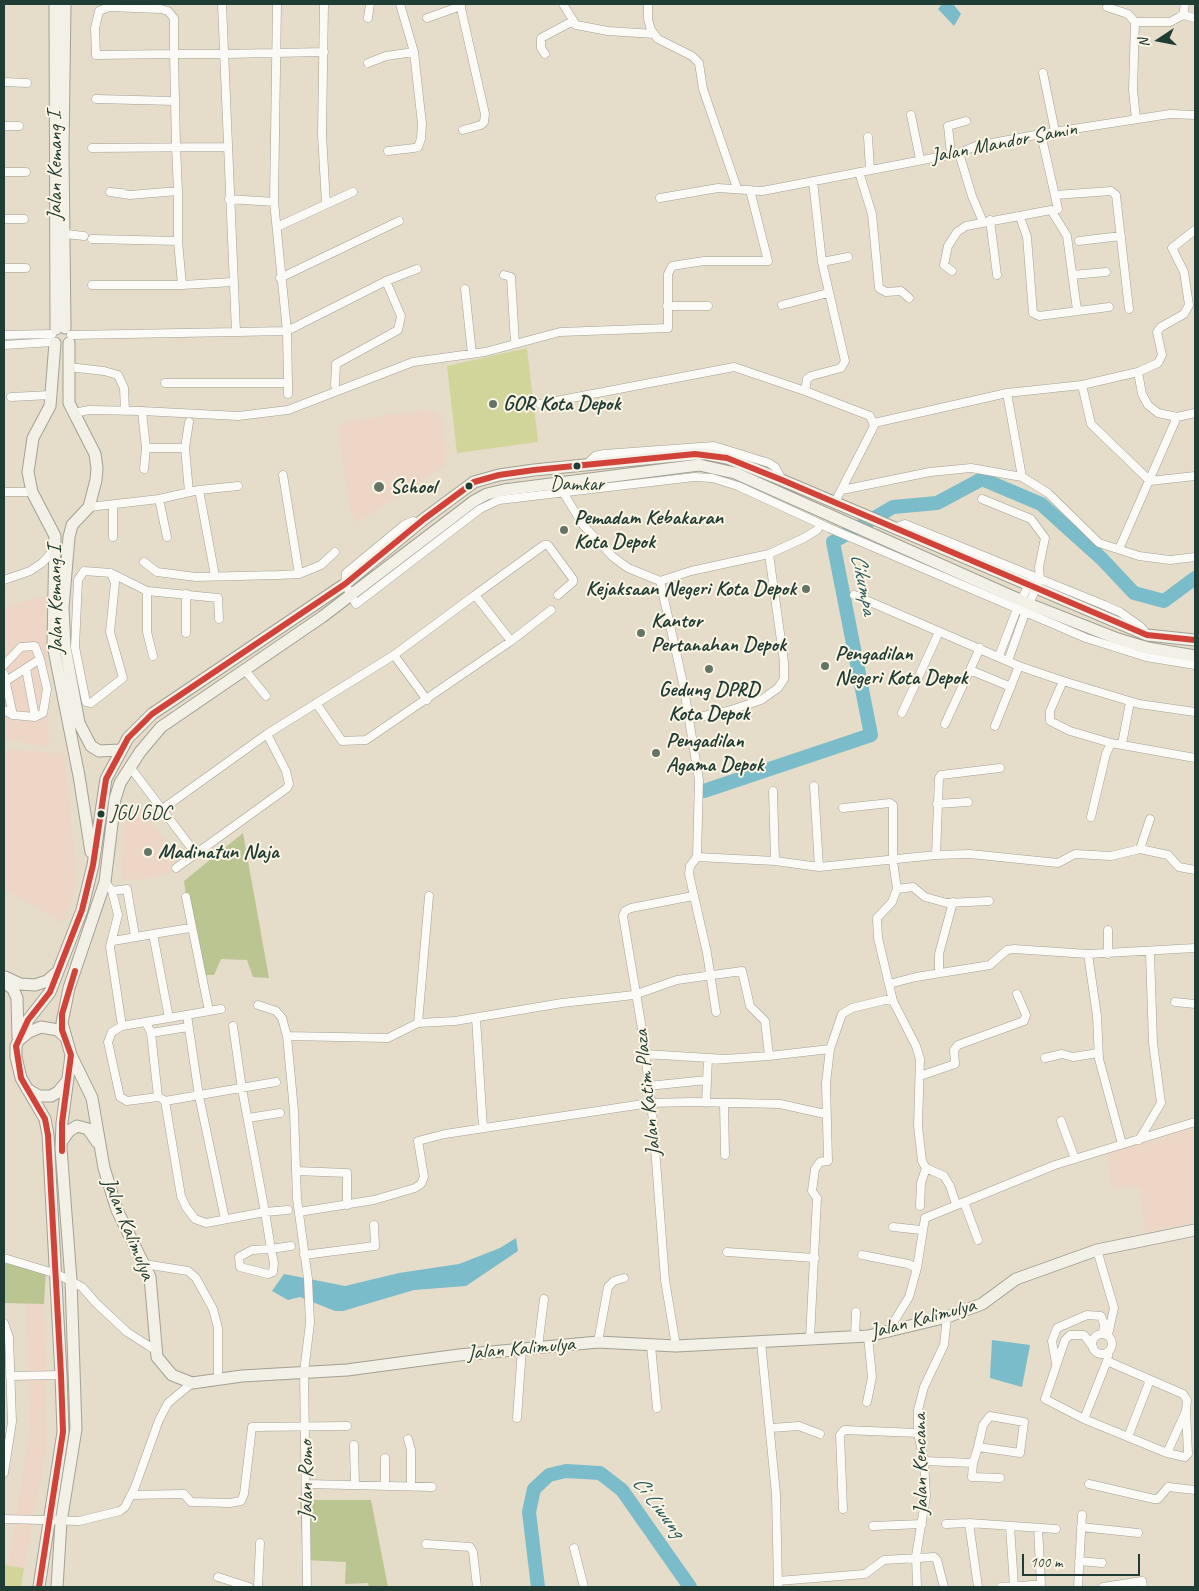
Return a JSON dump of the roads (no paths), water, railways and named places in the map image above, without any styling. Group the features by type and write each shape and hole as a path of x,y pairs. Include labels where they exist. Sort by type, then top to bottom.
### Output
{"main road":[{"name":"Jalan Kemang I","path":"54,4 60,336 68,367 71,408 95,454 96,480 89,507 72,525 67,553 63,608 63,670 93,866"},
{"name":"Jalan Kemang I","path":"65,4 63,150 66,234 60,336 50,401 33,438 28,472 32,492 55,536 53,645 63,670 79,723 91,746 99,751 120,750"},
{"path":"50,401 71,408"},
{"path":"18,1041 32,1013 50,992 61,968 82,910 93,866 106,779 128,738 152,714 345,584 419,523 474,482 499,475 588,463 707,454 727,458 835,502 892,528 1034,582 1147,635 1195,640"},
{"path":"57,1587 61,1522 76,1429 71,1280 62,1141 71,1055 64,1036 62,1023 69,988 105,882 115,799 120,783 161,727 354,600 474,501 504,490 539,485 560,488 698,465 736,474 885,538 1023,606 1148,648 1195,656"},
{"path":"534,470 539,485"},
{"path":"49,523 72,525"},
{"path":"885,538 892,528"},
{"path":"53,584 65,590"},
{"path":"4,977 20,984 35,985 47,981 61,968"},
{"path":"4,982 13,990 17,998 18,1041 16,1057 27,1089 44,1119 48,1135 63,1432 39,1587"},
{"path":"18,1041 29,1032 41,1027 58,1030 64,1036"},
{"name":"Jalan Kalimulya","path":"71,1055 92,1098 100,1148 117,1210 150,1277 154,1350"},
{"path":"27,1089 39,1096 51,1096 58,1092 68,1079"},
{"path":"62,1141 73,1127 83,1126 93,1133 100,1148"},
{"name":"Jalan Kalimulya","path":"192,1383 242,1376 348,1370 459,1355 598,1342 676,1346 868,1336 948,1317 982,1304 1016,1279 1098,1250 1195,1230"},
{"path":"154,1350 161,1365 172,1375 192,1383"}],"street":[{"path":"222,4 236,332"},
{"path":"277,4 278,53 274,202 280,278 287,331 288,394"},
{"path":"324,4 322,134 326,204"},
{"path":"368,18 370,4"},
{"path":"388,151 414,148 420,144 422,124 414,52 400,4"},
{"path":"562,4 573,21 588,28 654,34"},
{"path":"648,4 648,19 654,34 666,44 692,56 699,63 703,89 737,188"},
{"path":"1183,15 1185,4"},
{"path":"427,18 461,5 484,114 484,122 481,125 463,130"},
{"path":"182,286 178,241 178,191 176,146 174,54 174,18 168,11 161,9 109,7 100,11 95,28 96,54 174,54 225,54 324,52"},
{"path":"1108,7 1128,14 1134,22 1133,90 1136,119"},
{"path":"1134,22 1170,22 1183,15 1195,18"},
{"path":"545,54 541,48 541,38 573,21"},
{"path":"368,62 386,56 414,52"},
{"path":"1043,74 1055,131"},
{"path":"4,82 27,83"},
{"path":"96,99 175,101"},
{"name":"Jalan Mandor Samin","path":"660,198 700,190 737,188 762,191 1055,131 1170,114 1195,116"},
{"path":"911,115 920,159"},
{"path":"966,120 948,126 955,153 969,188 986,221 997,274"},
{"path":"4,126 18,126"},
{"path":"1041,134 1058,209"},
{"path":"868,137 870,169"},
{"path":"92,148 228,147"},
{"path":"4,172 26,172"},
{"path":"860,172 872,214 879,288 886,292 901,291 909,298"},
{"path":"806,391 807,380 811,376 841,368 845,362 822,262 813,182"},
{"path":"71,408 238,416 288,410 342,391 399,366 472,354 560,332 668,328 668,274 672,266 704,261 768,261 750,190"},
{"path":"122,193 150,194 178,191"},
{"path":"277,227 353,192"},
{"path":"1055,195 1114,192 1129,309"},
{"path":"229,199 274,202"},
{"path":"952,271 947,269 944,260 951,240 966,226 986,221 1020,217 1046,210 1053,212 1067,236 1077,310"},
{"path":"1020,217 1027,237 1033,313 1038,316 1110,307"},
{"path":"4,219 24,219"},
{"path":"280,278 399,221"},
{"path":"874,423 1007,393 1082,385 1138,372 1158,363 1162,355 1157,332 1160,327 1177,319 1187,310 1189,298 1184,272 1172,248 1195,230"},
{"path":"66,234 84,236"},
{"path":"1079,240 1121,236"},
{"path":"92,239 178,241"},
{"path":"822,262 848,257"},
{"path":"4,268 26,268"},
{"path":"4,335 60,336 287,331 386,281 417,269"},
{"path":"1072,275 1106,272"},
{"path":"504,275 511,277 515,344"},
{"path":"335,385 336,364 398,330 401,316 386,281"},
{"path":"92,285 182,286 233,282"},
{"path":"465,289 472,354"},
{"path":"782,305 828,292"},
{"path":"667,306 708,306"},
{"path":"4,345 60,336"},
{"path":"68,367 104,371 118,376 124,388 125,411"},
{"path":"540,404 734,367 806,391 870,416 874,423 873,430 835,502"},
{"path":"1138,372 1142,394 1148,406 1158,413 1177,417 1195,413"},
{"path":"165,383 288,383"},
{"path":"1082,385 1090,424 1150,481 1195,476"},
{"path":"1007,393 1022,477"},
{"path":"12,397 50,401"},
{"path":"142,411 146,448 144,469"},
{"path":"1119,550 1177,417"},
{"path":"189,422 185,448 189,492"},
{"path":"146,448 185,448"},
{"path":"842,490 930,472 971,468 1022,477 1048,493 1099,543 1139,556 1170,560 1195,557"},
{"path":"283,475 299,574"},
{"path":"345,584 354,600 480,509 499,500 560,488 694,477 712,478 738,486 821,524 1023,606 1086,638 1146,656 1195,665"},
{"path":"89,507 159,499 199,490 238,486"},
{"path":"560,488 583,525 613,557 628,568 660,581 691,571 769,554 804,538 817,530 821,524"},
{"path":"199,490 215,576"},
{"path":"4,492 32,492"},
{"path":"159,499 167,537"},
{"path":"982,499 1036,522 1045,538 1034,582 1008,632 1000,656"},
{"path":"113,505 114,536"},
{"path":"162,810 267,734 394,655 544,545 548,545 573,579 573,582 558,595"},
{"path":"144,562 157,572 196,577 299,574 321,565 336,552"},
{"path":"4,580 30,571 54,553"},
{"path":"689,718 728,711 761,700 778,688 784,679 784,662 769,554"},
{"path":"91,703 86,702 75,647 78,580 84,571 111,573 148,591 218,598 219,619"},
{"path":"77,712 123,678 110,632 115,583 111,573"},
{"path":"660,581 668,611 689,718 699,780 697,857 690,866 689,874 711,976 716,1012"},
{"path":"148,591 147,632 153,656"},
{"path":"186,594 186,633"},
{"path":"475,594 511,641"},
{"path":"854,595 1000,656 1019,666 1130,702 1195,712"},
{"path":"1008,661 1017,636 1023,606"},
{"path":"316,703 342,741 357,742 374,736 511,641 551,610"},
{"path":"902,713 939,632"},
{"path":"1008,632 1017,636"},
{"path":"4,665 21,647 35,646 47,690 44,713 35,717 13,715 4,710"},
{"path":"945,724 980,648"},
{"path":"394,655 427,700"},
{"path":"13,715 5,678 26,669 40,659"},
{"path":"995,726 1019,666"},
{"path":"26,669 35,717"},
{"path":"45,677 63,670"},
{"path":"245,670 266,696"},
{"path":"970,670 1011,687"},
{"path":"1063,681 1050,711 1050,721 1070,731 1111,743 1195,758"},
{"path":"1122,744 1130,702"},
{"path":"176,868 287,788 289,784 286,770 267,734"},
{"path":"1091,818 1106,754 1111,743"},
{"path":"130,767 196,854"},
{"path":"936,855 937,804 939,778 941,775 1000,768"},
{"path":"814,786 819,866"},
{"path":"773,791 775,861"},
{"path":"937,804 968,802"},
{"path":"843,808 892,805 893,861 897,889 892,902 877,918 878,938 893,1001 916,1046 920,1059 918,1126 922,1161 926,1168 944,1176 978,1240"},
{"path":"1140,849 1150,819"},
{"path":"697,857 775,861 819,866 893,861 936,855 970,854 1058,863 1075,854 1111,856 1140,849 1168,855 1180,867 1195,870"},
{"path":"105,882 112,891 118,915 110,947 122,1026"},
{"path":"897,889 913,887 925,897 934,900 953,902 988,901"},
{"path":"112,891 127,889 135,936"},
{"path":"418,1023 429,896"},
{"name":"Jalan Katim Plaza","path":"676,1346 666,1280 645,1054 638,1008 634,995 623,916 625,911 693,896"},
{"path":"186,897 190,928 209,1011"},
{"path":"938,973 939,954 953,902"},
{"path":"113,941 190,928"},
{"path":"1108,930 1108,954"},
{"path":"153,934 169,1018"},
{"path":"889,984 938,973 990,965 1007,950 1014,949 1108,954 1195,948"},
{"path":"1139,1140 1161,1103 1153,1043 1150,952"},
{"path":"1088,954 1096,1016 1098,1053 1122,1144"},
{"path":"287,1036 388,1038 418,1023 476,1018 562,1003 634,995 677,980 742,971 750,1006 765,1021 769,1056"},
{"path":"920,1076 955,1064 954,1050 958,1045 1024,1021 1026,1015 1017,994"},
{"path":"810,1338 817,1198 812,1191 815,1169 820,1162 828,1160 825,1114 830,1049 842,1014 852,1008 885,1000 893,1001"},
{"path":"1175,1002 1195,1004"},
{"name":"Jalan Romo","path":"258,1005 276,1011 282,1018 287,1036 294,1111 299,1212 308,1278 310,1323 304,1372 307,1587"},
{"path":"221,1009 122,1026 112,1032 108,1042 120,1097 127,1101 200,1096 276,1082"},
{"path":"187,1015 200,1096 225,1220"},
{"path":"476,1018 483,1128"},
{"path":"146,1022 151,1033 181,1196 195,1219 206,1223 265,1212 288,1210"},
{"path":"233,1026 242,1088 265,1212 271,1249 273,1272 268,1274 240,1267 239,1257 252,1250 271,1249 291,1246"},
{"path":"151,1033 188,1027"},
{"path":"645,1054 708,1058 769,1056 830,1049"},
{"path":"1045,1058 1062,1054 1073,1057 1098,1053"},
{"path":"706,1103 708,1058"},
{"path":"648,1086 707,1080"},
{"path":"299,1212 348,1205 396,1195 422,1184 424,1178 418,1141 445,1134 650,1103 780,1104 825,1114"},
{"path":"724,1104 724,1155"},
{"path":"248,1118 280,1113"},
{"path":"1061,1121 1075,1159"},
{"path":"887,1332 909,1297 916,1268 921,1230 925,1218 1075,1159 1195,1122"},
{"path":"920,1206 921,1183 926,1168"},
{"path":"296,1171 347,1173 348,1205"},
{"path":"304,1255 375,1246 374,1225"},
{"path":"893,1227 921,1230"},
{"path":"1098,1250 1114,1308 1105,1334"},
{"path":"727,1252 815,1258"},
{"path":"862,1255 908,1264 916,1268"},
{"path":"4,1259 71,1280 82,1287 127,1332 154,1350"},
{"path":"144,1264 188,1271 196,1278 214,1309 218,1328 218,1380"},
{"path":"598,1342 608,1287 624,1278"},
{"path":"538,1347 544,1299"},
{"path":"855,1337 856,1312"},
{"path":"1056,1363 1052,1341 1057,1328 1086,1315 1100,1316 1104,1324 1105,1334 1112,1344 1084,1419"},
{"name":"Jalan Kencana","path":"917,1587 916,1556 926,1496 924,1461 918,1433 918,1410 924,1387 944,1345 948,1317"},
{"path":"4,1323 9,1337 7,1355 10,1376 8,1398 12,1422 4,1473"},
{"path":"1093,1347 1096,1336 1105,1334"},
{"path":"1107,1361 1183,1394 1187,1400 1188,1454 1185,1457 1167,1453 1128,1438 1084,1419 1045,1399 1056,1363 1065,1340 1070,1335 1084,1335 1099,1353 1109,1351"},
{"path":"867,1402 872,1377 868,1336"},
{"path":"761,1342 771,1428 776,1494 778,1584 865,1574 884,1560 916,1556 934,1557 937,1560 944,1587"},
{"path":"651,1346 656,1408"},
{"path":"517,1418 522,1349"},
{"path":"10,1376 61,1375"},
{"path":"1128,1438 1150,1380"},
{"path":"4,1519 61,1522 87,1520 120,1511 126,1507 159,1420 168,1403 192,1383"},
{"path":"1167,1453 1186,1412"},
{"path":"978,1447 1020,1453 1024,1422 990,1416 983,1425 973,1463 972,1477 1000,1478"},
{"path":"131,1495 184,1494 191,1502 230,1503 240,1501 244,1494 252,1428 347,1426"},
{"path":"771,1428 799,1426 820,1434"},
{"path":"843,1509 840,1435 844,1430 918,1433"},
{"path":"408,1439 411,1450 411,1486"},
{"path":"354,1445 355,1485"},
{"path":"385,1486 386,1458"},
{"path":"924,1461 973,1463"},
{"path":"306,1484 432,1486"},
{"path":"1089,1484 1154,1499 1158,1499 1168,1487 1195,1490"},
{"path":"1078,1587 1082,1514"},
{"path":"873,1526 922,1524"},
{"path":"946,1524 1056,1529"},
{"path":"969,1524 978,1587"},
{"path":"1010,1526 1019,1587"},
{"path":"1001,1587 1041,1584 1038,1528"},
{"path":"1081,1528 1138,1533"},
{"path":"258,1587 260,1543"},
{"path":"426,1544 470,1547 473,1552 477,1587"},
{"path":"574,1548 584,1587"},
{"path":"1079,1561 1102,1562"},
{"path":"218,1577 249,1587"},
{"path":"1103,1587 1142,1581 1143,1587"}],"water":[{"path":"942,4 953,4 961,14 954,26 938,9"},
{"path":"516,1238 518,1251 466,1286 414,1290 343,1311 335,1311 300,1297 288,1300 272,1291 284,1274 345,1286 399,1273 459,1264 500,1248"},
{"path":"992,1340 1030,1345 1022,1387 990,1378"}],"waterway":[{"name":"Cikumpa","path":"704,791 871,735 833,542 893,507 937,503 982,479 1041,504 1102,559 1134,593 1164,601 1195,578"},
{"name":"Ci Liwung","path":"538,1587 529,1512 534,1489 549,1475 566,1471 600,1473 622,1490 690,1587"}],"place":[{"name":"GOR Kota Depok","path":"493,404"},
{"name":"Damkar","path":"577,466"},
{"name":"School","path":"379,487"},
{"name":"Pemadam Kebakaran Kota Depok","path":"564,530"},
{"name":"Kejaksaan Negeri Kota Depok","path":"806,589"},
{"name":"Kantor Pertanahan Depok","path":"641,633"},
{"name":"Pengadilan Negeri Kota Depok","path":"825,666"},
{"name":"Gedung DPRD Kota Depok","path":"709,669"},
{"name":"Pengadilan Agama Depok","path":"656,753"},
{"name":"JGU GDC","path":"101,814"},
{"name":"Madinatun Naja","path":"148,852"}]}
